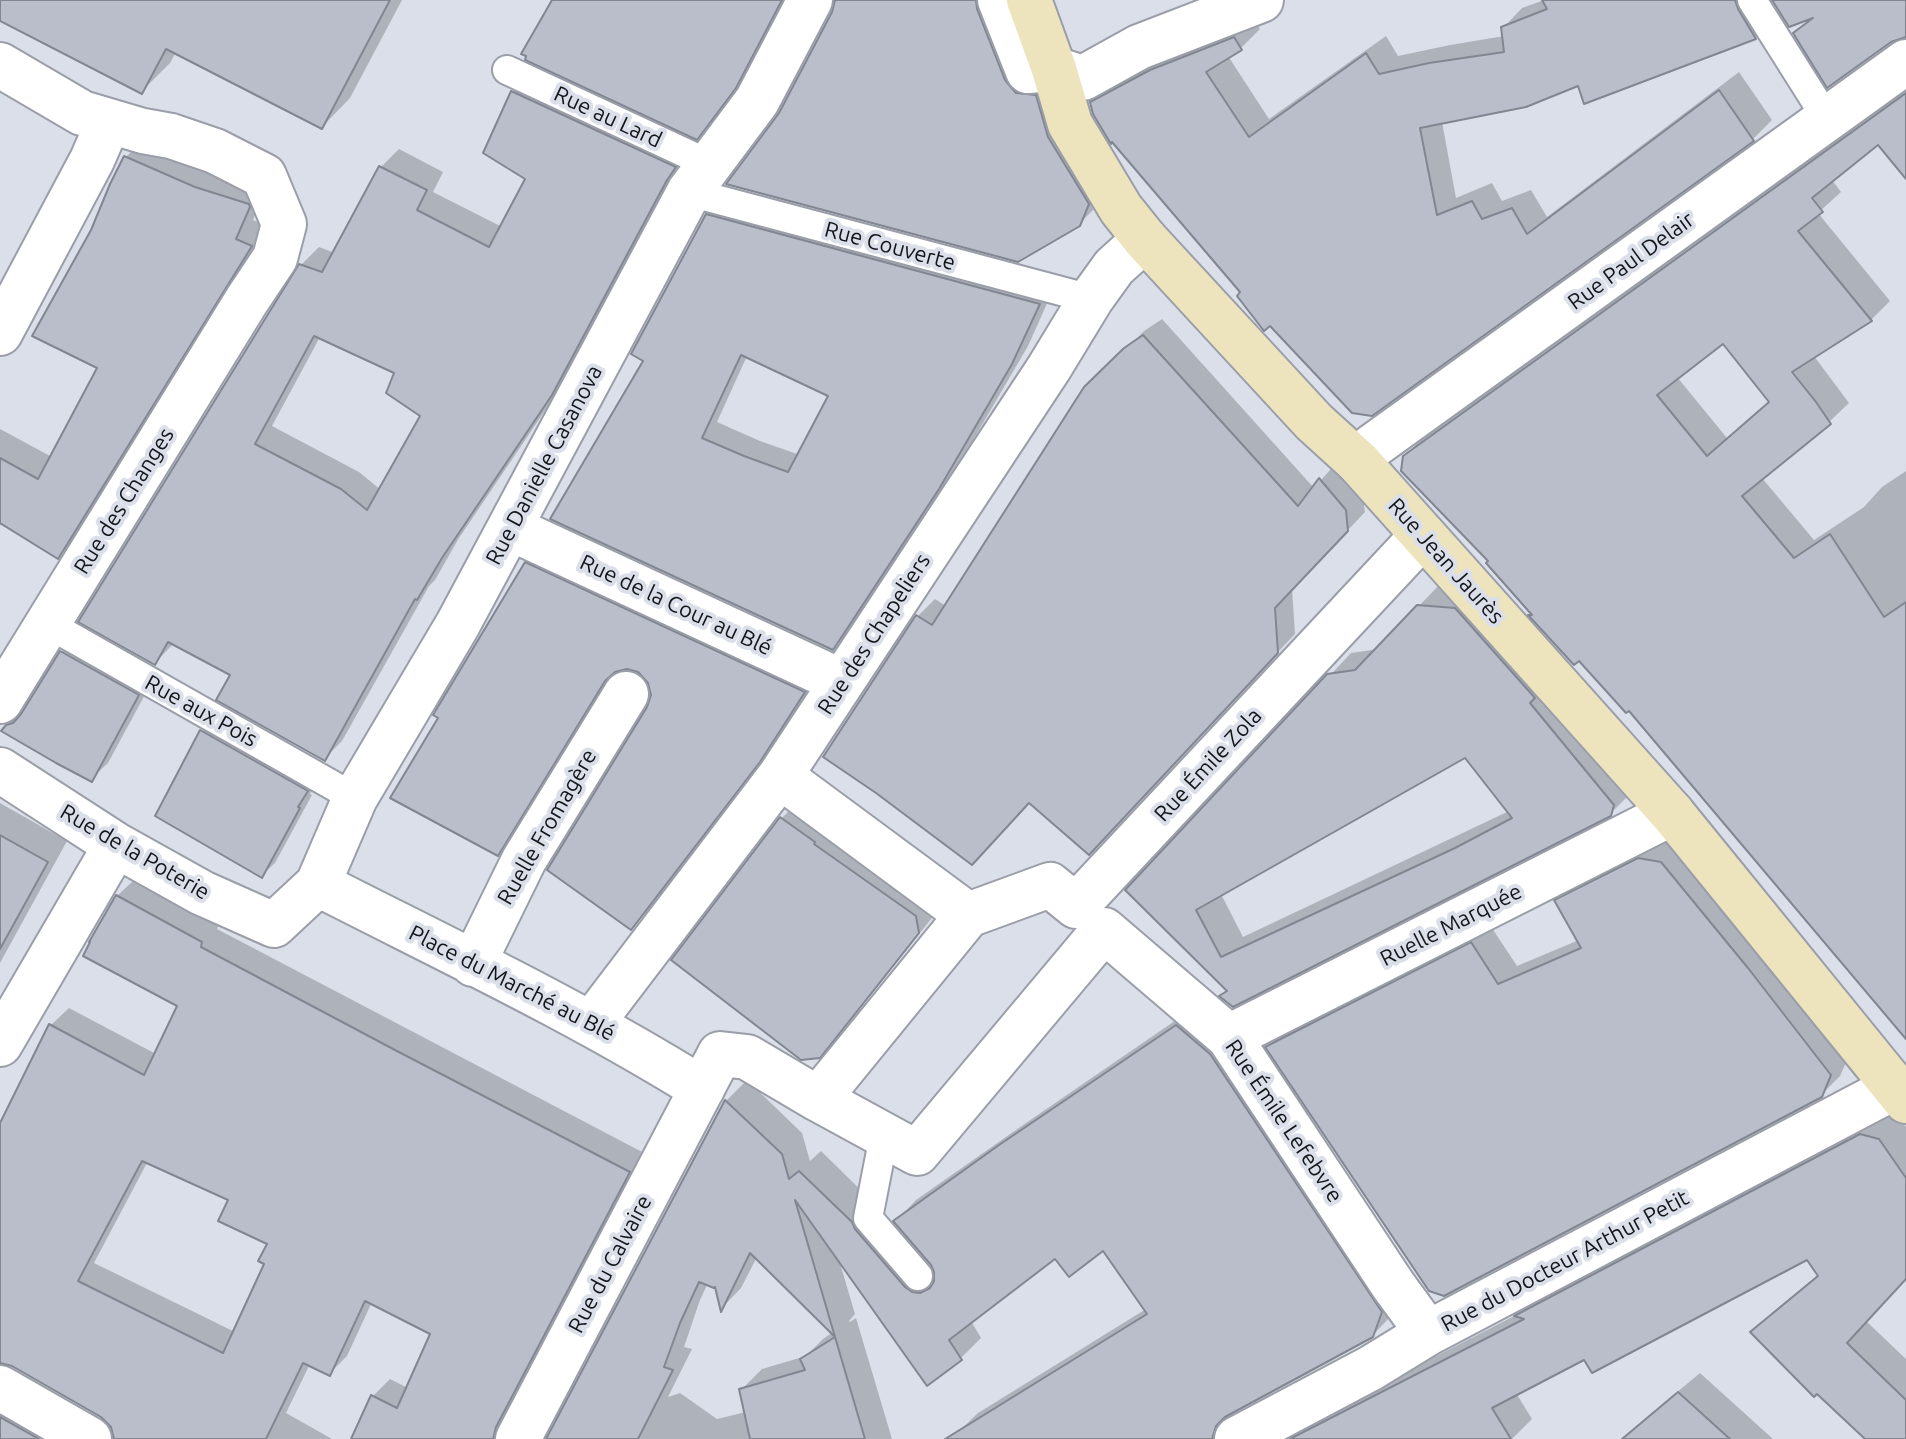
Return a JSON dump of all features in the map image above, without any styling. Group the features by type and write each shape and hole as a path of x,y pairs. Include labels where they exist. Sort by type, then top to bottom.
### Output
{"main road":[{"name":"Rue Jean Jaurès","path":"1029,0 1070,124 1121,209 1314,422 1358,462 1672,813 1900,1094"}],"street":[{"name":"Rue Danielle Casanova","path":"274,925 318,884 355,798 458,624 699,178 757,101 810,0"},
{"path":"1000,0 1028,71 1054,69 1083,78 1139,47 1261,0"},
{"name":"Rue Paul Delair","path":"1358,462 1373,446 1906,62"},
{"name":"Rue des Changes","path":"0,65 82,113 215,151 264,176 284,224 275,258 0,701"},
{"path":"0,333 92,160 109,121"},
{"name":"Rue des Chapeliers","path":"592,1023 780,776 1049,368 1091,299 1114,267 1145,239"},
{"name":"Rue de la Cour au Blé","path":"510,528 842,682"},
{"name":"Rue Émile Zola","path":"1090,918 1423,535"},
{"name":"Ruelle Fromagère","path":"473,964 524,860 626,694"},
{"name":"Rue de la Poterie","path":"0,770 116,845 202,893 274,925"},
{"path":"780,776 968,915"},
{"name":"Ruelle Marquée","path":"1229,1037 1672,813"},
{"path":"0,1044 116,845"},
{"name":"Place du Marché au Blé","path":"318,884 643,1052 711,1071 747,1057 884,1136"},
{"path":"818,1099 968,915 1050,885 1090,918 917,1153 884,1136"},
{"name":"Rue Émile Lefebvre","path":"1090,918 1229,1037 1428,1333"},
{"name":"Rue du Calvaire","path":"518,1439 711,1071"},
{"name":"Rue du Docteur Arthur Petit","path":"1237,1439 1371,1368 1428,1333 1900,1094"},
{"path":"0,1388 89,1439"}],"lane":[{"path":"1752,0 1827,119"},
{"name":"Rue au Lard","path":"507,70 699,178"},
{"name":"Rue Couverte","path":"699,178 1091,299"},
{"name":"Rue aux Pois","path":"48,624 355,798"},
{"path":"884,1136 868,1218 918,1276"}],"building":[{"path":"0,0 390,0 322,129 166,49 142,94 0,21"},
{"path":"552,0 782,0 736,88 697,140 525,60 526,56 521,54"},
{"path":"835,0 976,0 1005,80 1016,93 1036,95 1048,137 1089,204 1080,226 1018,262 726,184 779,113 832,12"},
{"path":"1542,0 1735,0 1756,39 1584,104 1578,86 1526,107 1420,128 1437,215 1472,201 1482,219 1512,208 1527,234 1719,90 1754,141 1372,416 1352,413 1270,326 1264,331 1237,296 1240,292 1111,144 1093,114 1090,102 1150,70 1234,37 1242,50 1206,72 1249,137 1366,53 1379,74 1504,52 1501,27 1547,9"},
{"path":"1772,0 1906,0 1906,37 1891,42 1827,88 1793,33 1813,18 1789,27"},
{"path":"511,91 676,167 552,395 415,599 325,761 216,700 230,675 168,642 155,665 78,622 299,264 322,272 379,166 427,190 417,210 489,247 525,179 483,153","holes":["314,336 394,373 386,393 420,416 367,510 341,489 255,444"]},
{"path":"1906,93 1906,179 1878,145 1812,198 1823,212 1798,231 1872,321 1792,372 1831,424 1742,496 1794,558 1830,534 1884,617 1906,602 1906,1039 1629,711 1626,713 1579,661 1574,665 1528,615 1532,615 1486,563 1488,561 1401,471 1403,456","holes":["1723,344 1769,402 1707,456 1657,395"]},
{"path":"124,156 195,187 249,204 236,239 252,246 58,559 0,523 0,458 38,479 97,368 32,336 91,230"},
{"path":"706,214 1040,304 1012,364 939,489 833,650 550,519 643,361 631,354","holes":["741,355 828,396 788,472 702,438"]},
{"path":"1143,335 1298,506 1319,478 1346,510 1348,531 1275,608 1278,653 1089,855 1029,803 972,865 823,757 916,615 932,625 1084,387 1124,348"},
{"path":"525,562 805,692 760,762 631,930 547,870 647,707 651,695 648,683 638,672 627,669 615,672 605,681 498,856 390,798 438,718 433,715"},
{"path":"1417,605 1455,608 1535,698 1530,703 1614,805 1611,816 1233,1007 1219,996 1227,991 1125,890 1327,674 1355,670","holes":["1465,758 1512,818 1455,848 1221,957 1196,910"]},
{"path":"60,651 139,695 92,782 1,731 21,714"},
{"path":"200,730 308,791 262,878 155,816"},
{"path":"780,817 916,916 919,933 820,1058 801,1060 671,960"},
{"path":"0,835 48,862 0,949"},
{"path":"1638,858 1661,862 1831,1075 1822,1097 1444,1296 1429,1291 1265,1047 1471,942 1498,984 1581,948 1554,900"},
{"path":"116,895 202,942 201,947 630,1172 496,1427 493,1439 351,1439 371,1395 397,1408 430,1334 365,1301 330,1376 303,1363 266,1439 114,1439 111,1427 101,1417 12,1366 0,1363 0,1123 49,1024 144,1075 177,1006 83,956","holes":["142,1161 228,1200 218,1221 267,1244 258,1261 264,1264 223,1353 78,1281"]},
{"path":"1176,1025 1210,1054 1382,1312 1373,1337 1225,1417 1216,1426 1212,1439 945,1439 1147,1314 1103,1251 1069,1277 1055,1259 949,1340 962,1360 927,1386 795,1200 835,1337 750,1253 721,1312 715,1287 699,1282 664,1367 673,1370 638,1439 546,1439 725,1100 782,1154 789,1179 799,1171 852,1222 905,1287 920,1293 930,1288 934,1272 893,1221"},
{"path":"1860,1134 1879,1139 1906,1178 1906,1279 1847,1343 1906,1400 1906,1439 1865,1439 1817,1394 1814,1397 1750,1332 1818,1276 1807,1260 1592,1373 1584,1360 1492,1408 1511,1439 1290,1439 1524,1319 1514,1316"},
{"path":"835,1337 865,1439 750,1439 739,1389 805,1370 800,1359"},
{"path":"1678,1392 1730,1439 1622,1439"},
{"path":"0,1417 39,1439 0,1439"}]}
